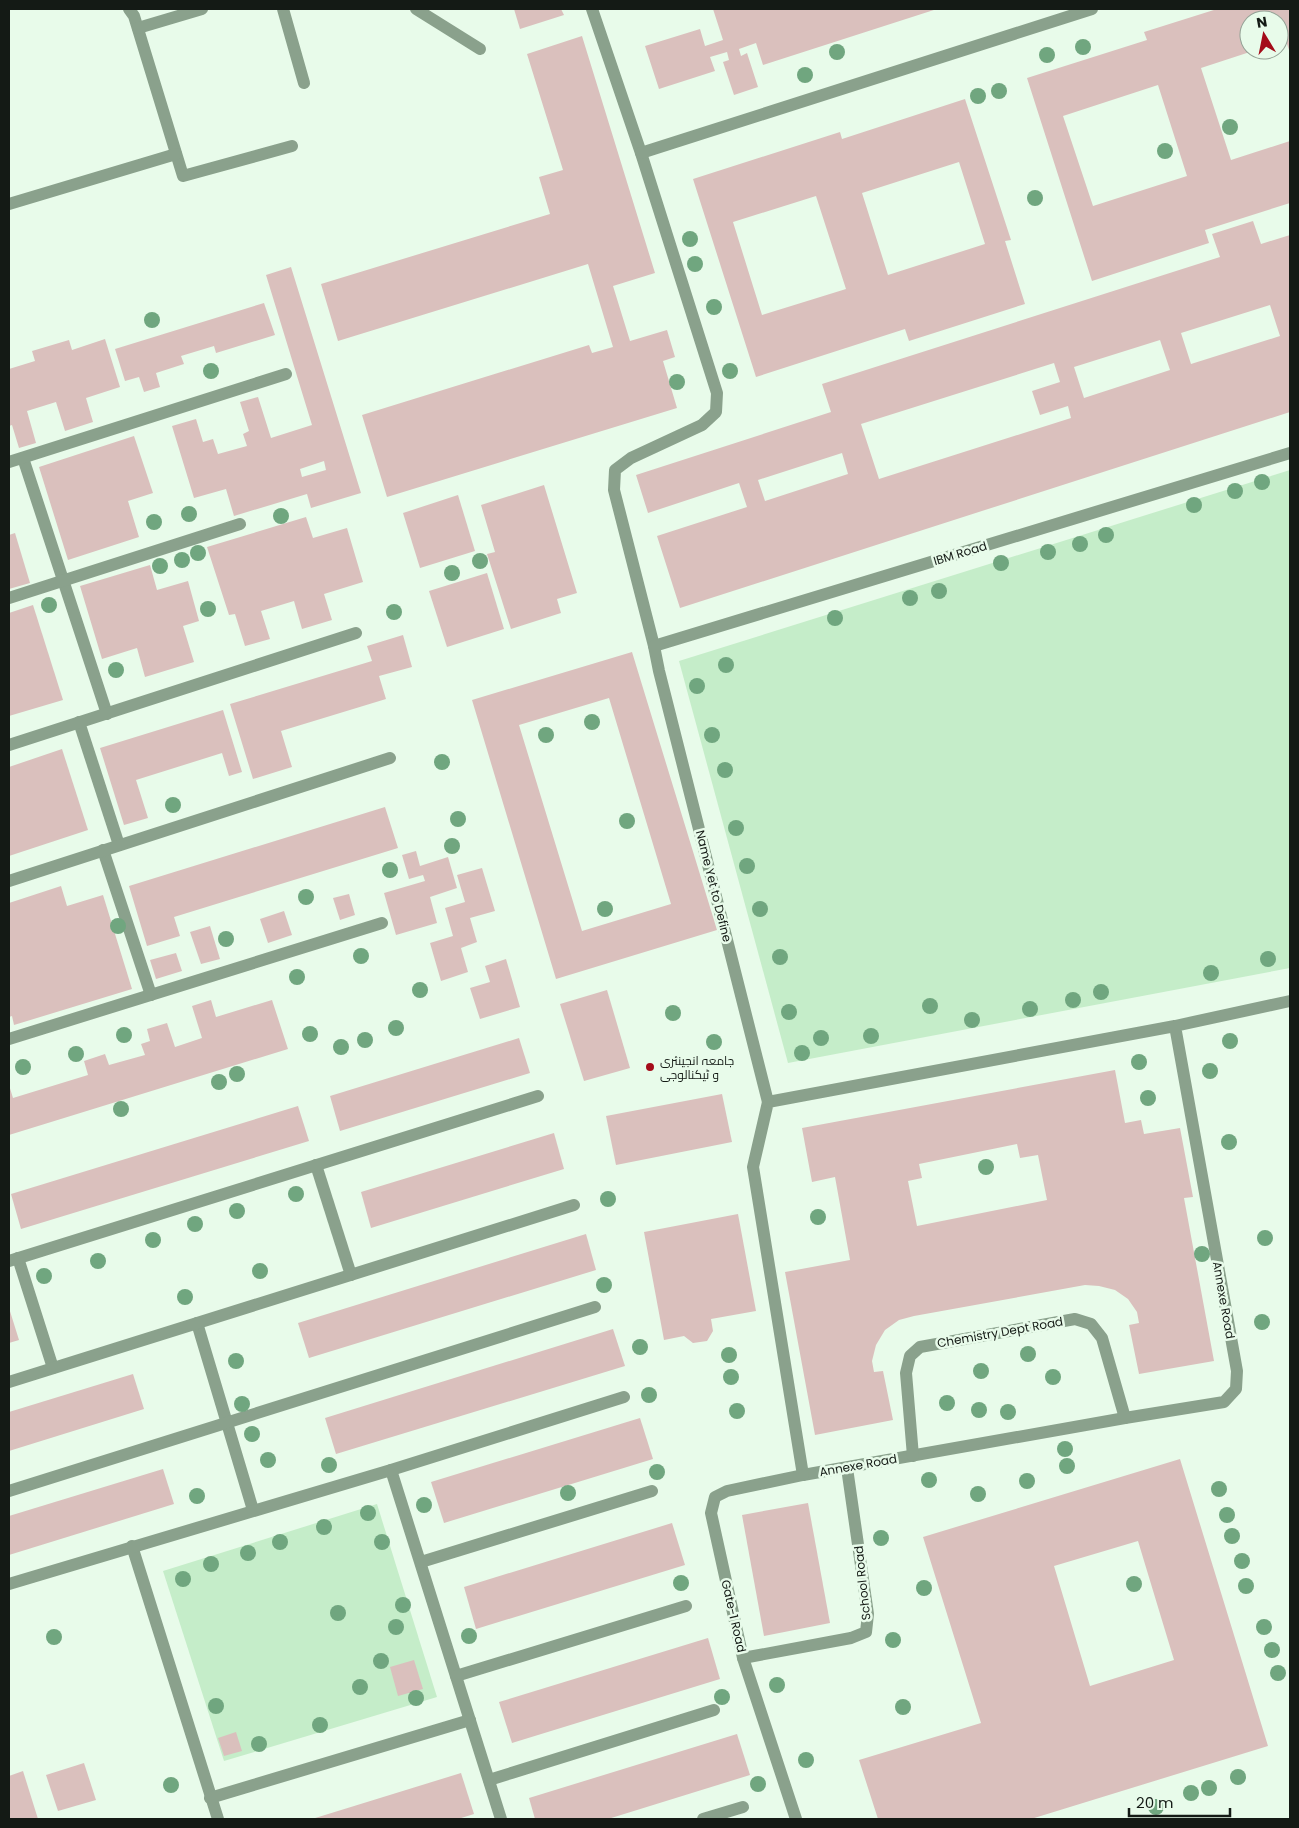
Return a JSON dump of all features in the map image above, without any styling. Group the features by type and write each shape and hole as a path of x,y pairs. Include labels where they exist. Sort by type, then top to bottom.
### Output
{"street":[{"path":"129,9 134,16 138,28 183,176 292,146"},
{"path":"138,28 202,9"},
{"path":"283,9 304,83"},
{"path":"416,9 480,49"},
{"path":"592,9 641,152 717,394 716,412 702,425 631,458 615,470 614,490 654,646"},
{"path":"641,152 1092,9"},
{"path":"9,204 176,154"},
{"path":"9,462 286,374"},
{"name":"IBM Road","path":"654,646 1290,453"},
{"path":"23,458 106,714"},
{"path":"9,598 240,524"},
{"path":"9,746 356,633"},
{"name":"Name Yet to Define","path":"654,646 768,1102"},
{"path":"79,722 119,845"},
{"path":"9,881 390,758"},
{"path":"103,850 151,995"},
{"path":"9,1039 382,923"},
{"path":"768,1102 1175,1026 1290,1001"},
{"name":"Annexe Road","path":"768,1102 753,1167 803,1475 1224,1402 1236,1389 1237,1371 1175,1026"},
{"path":"52,1368 13,1260 538,1096"},
{"path":"316,1165 351,1275"},
{"path":"9,1382 574,1205"},
{"path":"9,1491 595,1307"},
{"name":"Chemistry Dept Road","path":"913,1456 906,1373 910,1356 920,1347 1075,1319 1091,1324 1102,1338 1125,1418"},
{"path":"197,1323 253,1510"},
{"path":"9,1584 624,1398"},
{"name":"School Road","path":"743,1658 851,1638 866,1632 868,1614 847,1468"},
{"path":"391,1470 502,1819"},
{"name":"Gate-1 Road","path":"796,1819 743,1658 711,1513 715,1497 727,1491 803,1475"},
{"path":"421,1562 652,1491"},
{"path":"132,1546 218,1819"},
{"path":"456,1676 686,1606"},
{"path":"489,1780 714,1710"},
{"path":"210,1798 470,1720"},
{"path":"703,1819 743,1807"}],"green space":[{"path":"1290,470 1290,968 788,1063 679,661"},
{"path":"377,1504 437,1697 224,1761 163,1571"}],"building":[{"path":"514,9 561,9 564,15 520,29"},
{"path":"713,9 937,9 763,65 756,43 739,49 741,56 747,53 758,87 734,95 723,62 729,60 727,52 710,57 715,71 659,89 645,46 700,29 705,46 723,40"},
{"path":"1217,9 1290,9 1290,53 1289,10 1239,10 1239,56 1201,68 1231,160 1290,141 1290,203 1205,230 1209,243 1092,281 1027,78 1147,40 1144,32","holes":["1158,85 1187,176 1093,206 1063,116"]},
{"path":"582,36 655,273 613,286 630,341 667,330 675,357 663,361 677,408 387,497 362,415 589,345 592,353 613,347 588,264 338,341 321,284 550,214 539,177 563,170 527,54"},
{"path":"965,99 1011,240 1005,241 1025,304 909,341 905,329 756,377 693,179 840,132 842,139","holes":["959,162 985,244 888,275 862,193","816,196 846,289 762,315 733,222"]},
{"path":"1253,221 1261,244 1290,235 1290,412 680,608 657,536 747,507 739,483 648,513 636,475 831,412 822,384 1220,257 1212,234","holes":["1270,305 1280,336 1191,364 1181,333","1160,340 1170,370 1084,398 1074,367","1054,363 1060,382 1032,391 1040,415 1068,406 1071,418 879,479 861,424","842,453 848,474 765,501 758,480"]},
{"path":"291,267 361,493 311,508 307,494 234,516 226,489 194,498 172,426 196,419 203,442 213,439 218,454 247,446 243,434 249,431 240,402 258,397 271,438 312,425 266,275","holes":["324,461 326,470 302,477 300,469"]},
{"path":"264,303 275,335 216,353 214,346 181,356 184,364 156,373 160,387 144,392 139,377 125,381 115,349"},
{"path":"105,339 120,387 86,398 93,422 65,431 56,402 27,411 36,443 19,448 12,425 9,426 9,369 35,361 32,351 69,340 72,350"},
{"path":"134,436 153,493 128,501 139,537 68,560 39,467"},
{"path":"544,485 577,593 557,599 561,613 511,629 487,554 495,552 481,505"},
{"path":"458,495 475,551 420,568 403,513"},
{"path":"306,517 313,538 347,528 363,582 324,594 332,620 302,629 294,601 261,611 270,639 245,646 235,614 229,615 207,547"},
{"path":"15,533 30,583 9,589 9,535"},
{"path":"150,565 157,590 188,581 199,621 183,626 194,662 145,677 137,648 102,659 80,586"},
{"path":"487,573 504,629 447,647 429,591"},
{"path":"33,605 63,700 9,716 9,613"},
{"path":"403,635 412,667 379,676 386,699 281,731 292,767 253,779 230,704 372,661 367,646"},
{"path":"632,652 717,930 556,979 472,700","holes":["609,698 671,904 582,931 519,725"]},
{"path":"223,710 242,772 229,776 222,753 136,780 148,818 124,825 100,748"},
{"path":"62,749 88,830 9,856 9,767"},
{"path":"385,807 398,848 174,917 180,936 147,946 129,886"},
{"path":"416,851 420,866 448,857 457,888 430,897 437,923 396,935 384,893 425,881 423,875 409,879 402,855"},
{"path":"482,868 495,911 470,918 477,942 461,948 468,972 441,981 430,943 453,936 445,908 465,902 457,875"},
{"path":"61,886 67,906 103,895 132,989 14,1025 12,1016 9,1017 9,903"},
{"path":"349,894 355,915 340,920 333,898"},
{"path":"284,911 292,935 268,943 260,919"},
{"path":"210,926 220,959 201,964 190,932"},
{"path":"176,953 182,971 156,979 150,960"},
{"path":"506,959 520,1007 480,1019 470,988 490,982 485,966"},
{"path":"607,990 630,1068 584,1081 560,1004"},
{"path":"211,1000 216,1017 272,1000 288,1049 9,1135 9,1085 13,1098 88,1075 84,1061 105,1054 109,1065 145,1055 141,1044 150,1041 147,1029 167,1023 175,1047 202,1038 192,1006"},
{"path":"519,1038 530,1073 340,1131 330,1096"},
{"path":"1115,1070 1125,1123 1141,1120 1144,1134 1180,1128 1193,1197 1184,1198 1214,1361 1139,1374 1129,1325 1139,1323 1137,1312 1128,1299 1115,1290 1099,1286 1085,1285 914,1316 899,1320 885,1330 876,1345 872,1361 874,1372 883,1371 893,1420 815,1435 785,1272 850,1260 835,1177 812,1182 802,1128","holes":["1017,1144 1020,1158 1038,1155 1047,1200 917,1226 908,1181 922,1178 919,1164"]},
{"path":"722,1094 732,1142 616,1165 606,1116"},
{"path":"298,1106 309,1141 21,1229 11,1194"},
{"path":"554,1133 564,1169 371,1228 361,1192"},
{"path":"738,1214 756,1311 711,1319 713,1331 707,1341 693,1343 684,1336 664,1340 644,1232"},
{"path":"586,1234 596,1270 309,1358 298,1323"},
{"path":"9,1308 19,1340 9,1343"},
{"path":"613,1329 625,1366 336,1454 325,1418"},
{"path":"133,1374 144,1409 9,1451 9,1412"},
{"path":"640,1418 653,1459 444,1523 431,1482"},
{"path":"1180,1459 1268,1746 1031,1819 878,1819 859,1760 981,1723 923,1537","holes":["1138,1541 1174,1660 1090,1686 1054,1566"]},
{"path":"163,1469 174,1504 9,1555 9,1516"},
{"path":"808,1503 830,1623 764,1636 742,1515"},
{"path":"672,1523 685,1565 476,1629 464,1587"},
{"path":"708,1638 720,1679 512,1743 499,1702"},
{"path":"414,1660 423,1689 398,1696 390,1667"},
{"path":"236,1732 242,1751 224,1756 218,1738"},
{"path":"737,1734 750,1775 608,1819 535,1819 529,1798"},
{"path":"84,1763 96,1800 58,1811 46,1775"},
{"path":"23,1771 38,1819 9,1819 9,1776"},
{"path":"461,1773 474,1814 458,1819 312,1819"}],"place":[{"name":"جامعہ انجینئری و ٹیکنالوجی","path":"650,1067"}]}
